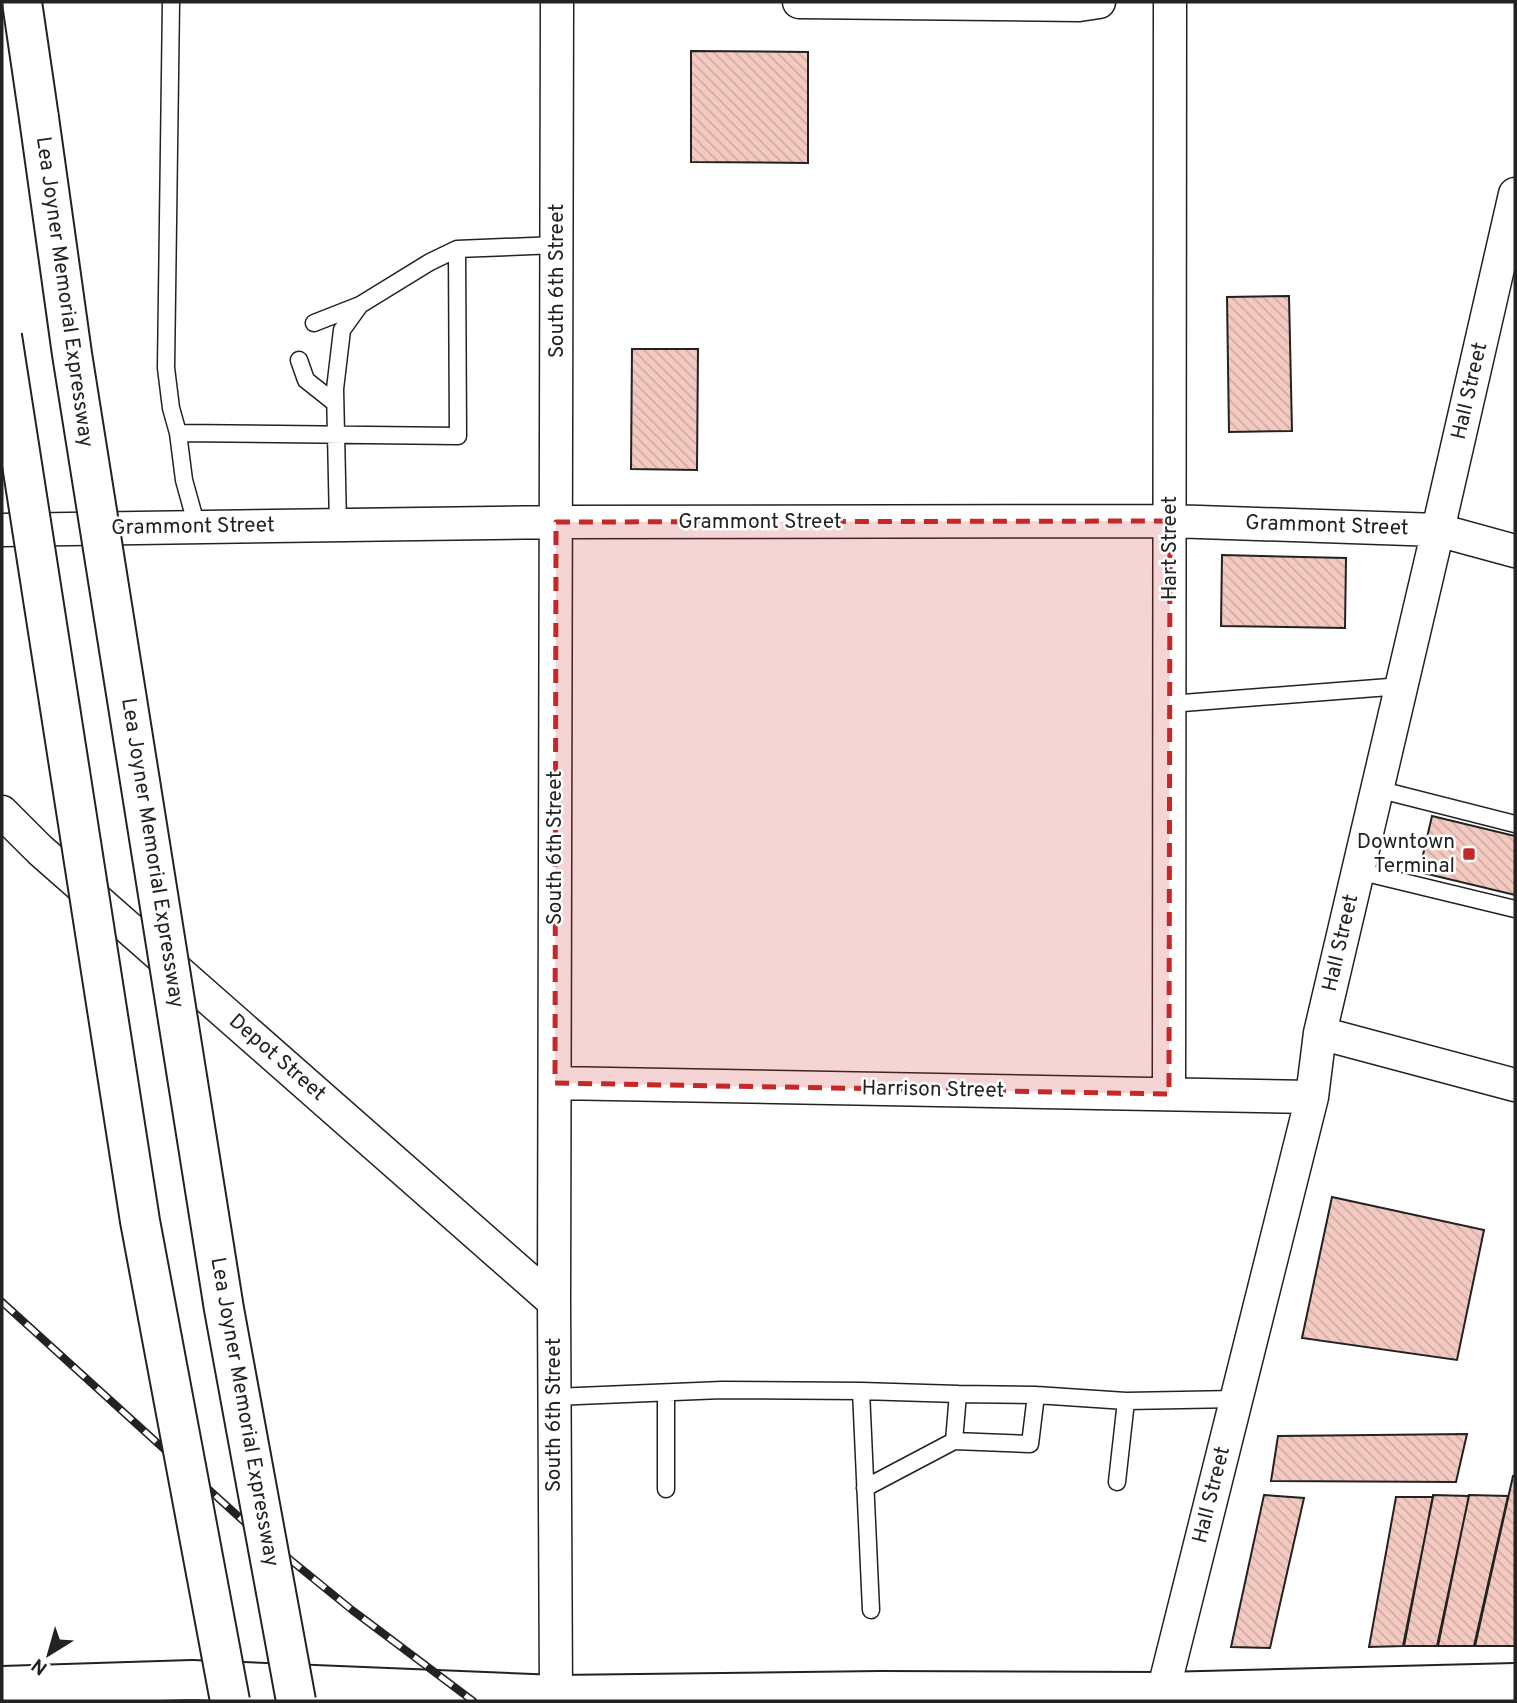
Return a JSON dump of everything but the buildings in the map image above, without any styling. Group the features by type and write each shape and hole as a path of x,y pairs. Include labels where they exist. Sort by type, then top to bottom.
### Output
{"main road":[{"name":"Lea Joyner Memorial Expressway","path":"22,2 75,368 224,1309 296,1701"},
{"path":"2,336 140,1221 230,1701"},
{"path":"22,1691 192,1680 556,1695 880,1692 1142,1695 1407,1693 1515,1683"}],"street":[{"name":"South 6th Street","path":"556,1695 554,1302 557,2"},
{"path":"799,2 1079,5 1099,2"},
{"name":"Hart Street","path":"1169,1094 1170,2"},
{"name":"Hall Street","path":"1142,1695 1236,1399 1312,1097 1320,1033 1515,194"},
{"name":"Grammont Street","path":"2,530 556,522 1170,521 1438,530 1515,551"},
{"name":"Depot Street","path":"2,812 40,850 554,1302"},
{"path":"1320,1033 1515,1085"},
{"name":"Harrison Street","path":"555,1083 1312,1097"}],"lane":[{"path":"171,2 166,368 184,480 197,527"},
{"path":"314,323 360,305 430,262 457,249 557,245"},
{"path":"178,433 458,436 457,249"},
{"path":"338,524 335,389 342,330 360,305"},
{"path":"299,360 306,380 335,403"},
{"path":"1170,705 1402,686"},
{"path":"1377,789 1515,824"},
{"path":"1358,872 1515,909"},
{"path":"554,1397 722,1390 1036,1395 1126,1402 1236,1399"},
{"path":"861,1391 871,1610"},
{"path":"666,1392 666,1489"},
{"path":"954,1441 958,1394"},
{"path":"865,1488 954,1441 1030,1444 1036,1395"},
{"path":"1117,1482 1126,1402"}],"highlighted area":[{"path":"1170,521 1169,1094 555,1083 556,522"}],"railway":[{"path":"2,1302 250,1527 352,1610 473,1701"}],"place":[{"name":"Downtown Terminal","path":"1469,854"}]}
